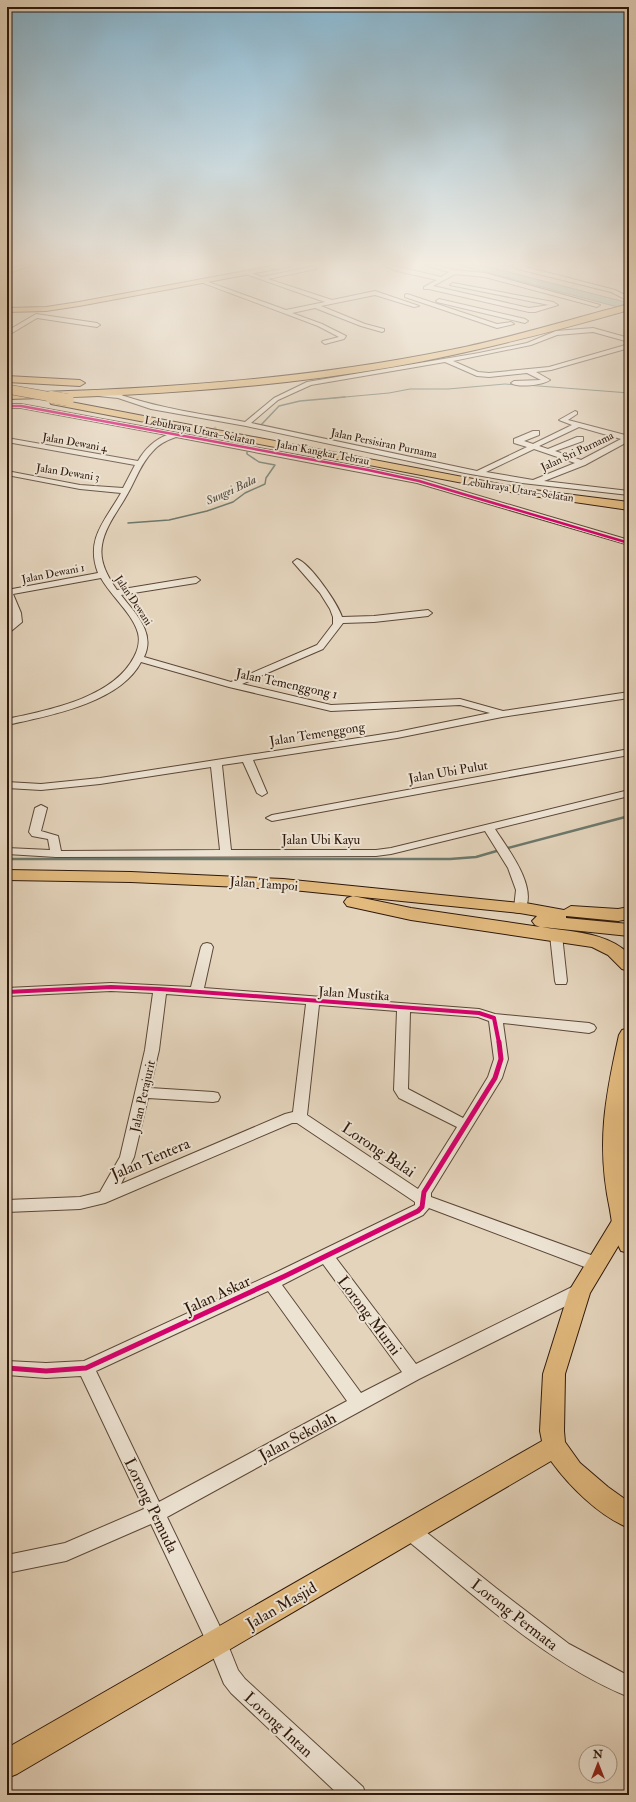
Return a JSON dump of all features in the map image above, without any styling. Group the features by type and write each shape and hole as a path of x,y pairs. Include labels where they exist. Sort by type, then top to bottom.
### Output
{"highway":[{"path":"7,393 107,389 224,381 305,372 441,349"},
{"path":"71,397 314,375 446,358 479,349"},
{"path":"7,379 125,384 224,381"},
{"name":"Lebuhraya Utara–Selatan","path":"7,393 71,397 468,477 629,501"},
{"name":"Lebuhraya Utara–Selatan","path":"7,393 526,492 629,506"},
{"path":"353,902 629,930"},
{"path":"353,902 410,914 597,942 615,951 629,965"},
{"path":"520,908 618,915 629,913"},
{"path":"520,908 629,923"},
{"path":"629,1035 616,1093 613,1145 623,1220 629,1244"}],"main road":[{"name":"Jalan Tampoi","path":"7,875 131,877 283,884 520,908"},
{"name":"Jalan Tampoi","path":"7,883 235,891 353,902"},
{"path":"623,1220 580,1291 554,1374 552,1395 552,1431 554,1446 572,1471 599,1495 629,1516"},
{"name":"Jalan Masjid","path":"7,1764 554,1446"}],"street":[{"path":"246,424 276,399 309,383 504,349"},
{"path":"446,358 470,372 483,375 549,369 618,349"},
{"path":"514,383 535,383 546,380 528,372"},
{"path":"136,402 133,397 138,394 166,389"},
{"name":"Jalan Persisiran Purnama","path":"71,397 113,395 151,407 246,424 479,473 534,482 629,493"},
{"name":"Jalan Kangkar Tebrau","path":"7,406 21,406 324,461 419,481 629,543"},
{"path":"7,410 162,438"},
{"path":"575,413 562,420 628,439"},
{"path":"220,428 229,421"},
{"path":"479,473 577,425"},
{"path":"536,433 517,441 582,463"},
{"name":"Jalan Dewani","path":"140,659 144,645 142,629 103,575 98,562 97,545 106,521 126,491 149,448 162,438 175,434"},
{"path":"203,439 210,434"},
{"path":"603,438 620,443"},
{"path":"547,452 580,439"},
{"name":"Jalan Sri Purnama","path":"534,482 582,463 628,439"},
{"name":"Jalan Dewani 4","path":"7,440 140,464"},
{"name":"Jalan Dewani 3","path":"7,473 80,487 126,491"},
{"path":"232,685 320,647 338,624 339,620 335,609 318,583 297,562"},
{"name":"Jalan Dewani 1","path":"7,593 103,575"},
{"path":"116,593 196,580"},
{"path":"7,593 17,613 17,622 7,630"},
{"path":"339,620 374,619 428,613"},
{"path":"7,722 43,714 104,692 131,671 140,659"},
{"name":"Jalan Temenggong 1","path":"140,659 232,685 331,708 460,702 482,707 502,714"},
{"name":"Jalan Temenggong","path":"7,785 36,787 60,786 397,735 502,714 629,695"},
{"name":"Jalan Ubi Pulut","path":"272,818 629,752"},
{"path":"247,758 262,793"},
{"path":"216,763 226,854"},
{"name":"Jalan Ubi Kayu","path":"7,851 56,854 376,853 489,828 629,794"},
{"path":"41,808 36,834 51,836 54,838 56,854"},
{"path":"489,828 514,868 522,887 520,908"},
{"path":"556,935 561,981"},
{"path":"197,991 207,947"},
{"name":"Jalan Mustika","path":"7,992 111,987 197,991 479,1012 494,1018 590,1028"},
{"name":"Jalan Perajurit","path":"105,1197 117,1178 127,1157 152,1050 160,989"},
{"path":"300,1117 313,1000"},
{"path":"404,1007 401,1090 404,1094 465,1125"},
{"path":"423,1200 424,1192 495,1078 501,1059 496,1022 494,1018"},
{"path":"143,1093 213,1097"},
{"name":"Jalan Tentera","path":"7,1206 80,1203 105,1197 290,1118 300,1117"},
{"name":"Lorong Balai","path":"300,1117 423,1200 596,1264"},
{"name":"Jalan Askar","path":"7,1368 32,1371 60,1371 86,1368 326,1256 418,1211 422,1207 423,1200"},
{"name":"Lorong Murni","path":"326,1256 413,1374"},
{"path":"271,1282 358,1403"},
{"name":"Jalan Sekolah","path":"7,1564 66,1552 156,1513 413,1374 580,1291"},
{"name":"Lorong Pemuda","path":"86,1368 217,1642"},
{"name":"Lorong Permata","path":"409,1530 489,1595 562,1651 629,1687"},
{"name":"Lorong Intan","path":"217,1642 231,1676 238,1686 355,1795"}],"waterway":[{"path":"345,397 389,393 410,389 448,389 505,384 517,385"},
{"path":"526,385 629,393"},
{"path":"261,425 279,406 300,401 345,397"},
{"path":"334,398 345,397"},
{"name":"Sungei Bala","path":"128,523 169,520 207,511 233,502 245,493 265,484 266,478 275,465 259,462 247,454 247,452"},
{"path":"504,849 629,816"},
{"path":"7,859 450,859 476,857 500,850"}],"tunnel":[{"path":"211,434 220,428"}],"cycle path":[{"path":"7,406 21,406 368,470 419,481 629,543"},
{"path":"7,992 111,987 160,989 479,1013 494,1018 496,1022 501,1059 495,1078 424,1192 422,1207 418,1211 285,1276 86,1368 46,1371 7,1368"}]}
